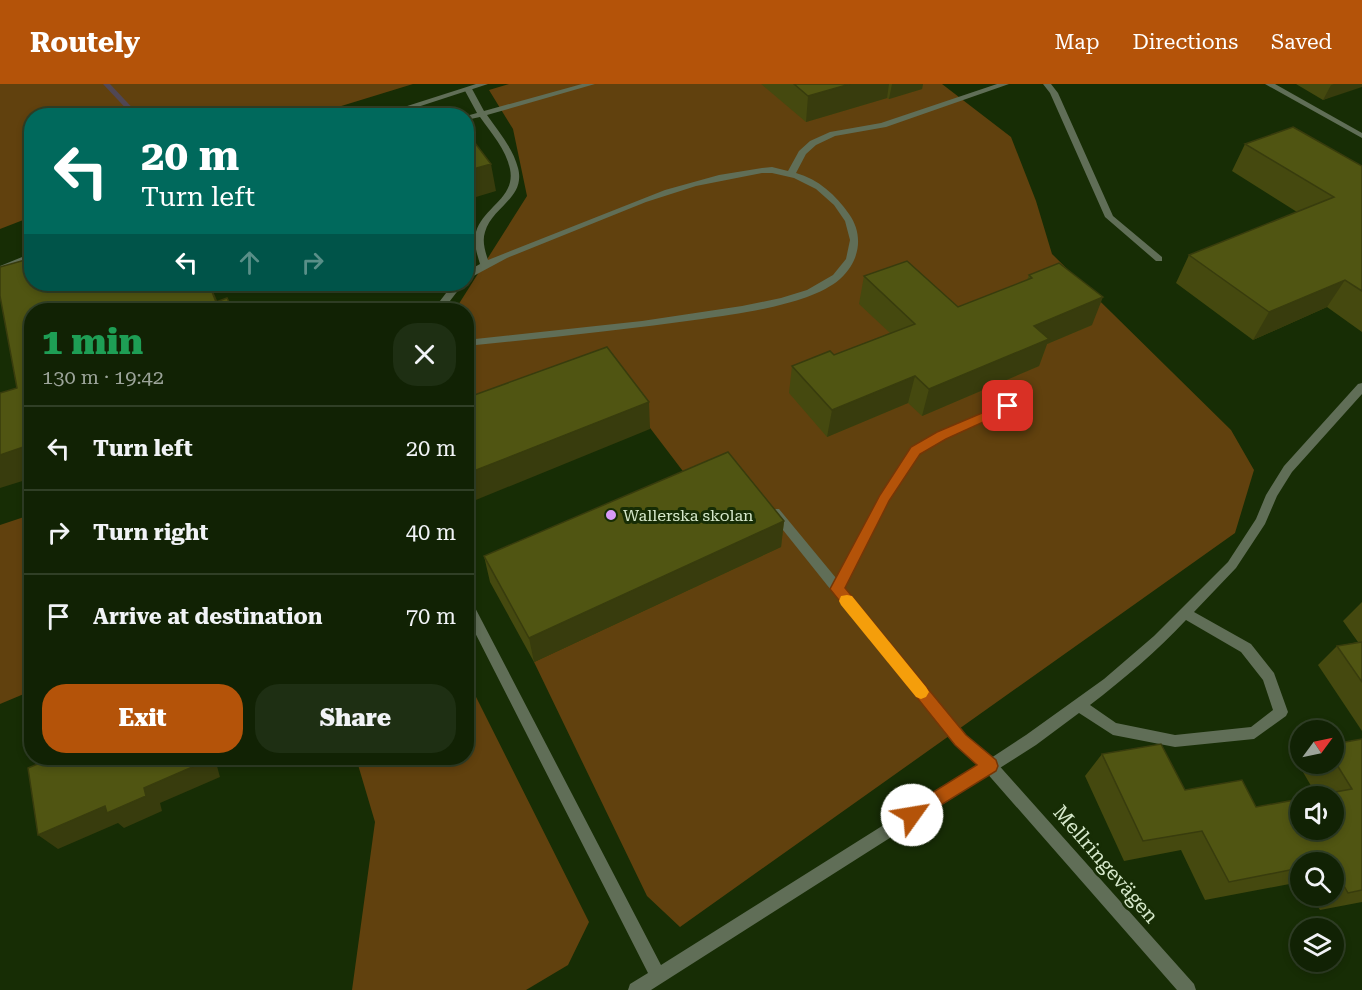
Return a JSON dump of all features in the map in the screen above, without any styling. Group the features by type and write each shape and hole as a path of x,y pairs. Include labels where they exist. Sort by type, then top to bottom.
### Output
{"street":[{"path":"406,108 484,84"},
{"path":"474,116 591,84"},
{"path":"791,174 802,153 813,142 833,134 883,125 1005,84"},
{"path":"1047,84 1054,93 1109,217 1159,259"},
{"path":"1269,84 1362,136"},
{"path":"468,89 474,103 497,130 515,169 515,183 510,197 481,231 480,246 484,266"},
{"path":"474,272 596,219 678,188 724,176 771,169 812,182 835,201 852,224 856,236 852,259 837,277 811,291 748,309 654,324 474,342"},
{"path":"0,268 24,259"},
{"path":"443,303 453,291"},
{"path":"636,990 990,766 1079,705 1160,640 1232,565 1261,521 1272,495 1288,469 1362,387"},
{"path":"837,589 884,498 915,451 941,436 1008,406"},
{"name":"Mellringevägen","path":"770,506 960,740 990,766 1188,990"},
{"path":"1079,705 1113,729 1175,741 1254,733 1281,712 1269,677 1246,648 1185,613"},
{"path":"474,618 658,976"}],"shaded area":[{"path":"0,84 413,84 335,108 24,108 24,220 0,229"},
{"path":"509,84 942,84 1011,137 1036,201 1052,254 1231,430 1254,470 1235,533 680,927 647,896 534,662 780,547 698,491 609,374 474,425 474,303 459,303 467,291 474,291 474,280 527,196 513,129 489,90"},
{"path":"24,517 24,694 0,704 0,525"},
{"path":"474,693 589,922 568,965 526,990 352,990 375,822 358,765 474,765"}],"building":[{"path":"794,84 850,84 808,96"},
{"path":"1293,127 1362,166 1362,291 1345,280 1269,312 1189,255 1334,197 1245,144"},
{"path":"475,143 491,164 474,169"},
{"path":"24,260 24,291 212,291 216,302 227,298 230,303 24,303 24,447 0,455 0,393 17,388 0,296 0,267"},
{"path":"907,261 958,307 1032,278 1029,275 1059,263 1103,297 1034,326 1049,339 929,389 915,376 832,410 792,366 830,351 834,355 915,324 864,276"},
{"path":"607,347 649,402 474,471 474,395"},
{"path":"728,452 784,521 529,638 484,556"},
{"path":"1362,642 1362,682 1337,646"},
{"path":"1362,739 1362,890 1348,893 1344,886 1344,852 1290,852 1290,870 1229,882 1202,831 1143,841 1102,754 1161,744 1185,790 1242,780 1256,807 1290,801 1290,840 1344,840 1344,790 1352,789 1343,774 1344,742"},
{"path":"35,765 197,765 144,788 146,796 107,813 105,806 38,835 28,768"}],"waterway":[{"path":"106,84 129,108"}],"slow traffic":[{"path":"847,601 921,692"}],"place":[{"name":"Wallerska skolan","path":"611,515"}],"route":[{"path":"912,815 990,766 960,740 837,589 884,498 915,451 941,436 1008,406"}]}
